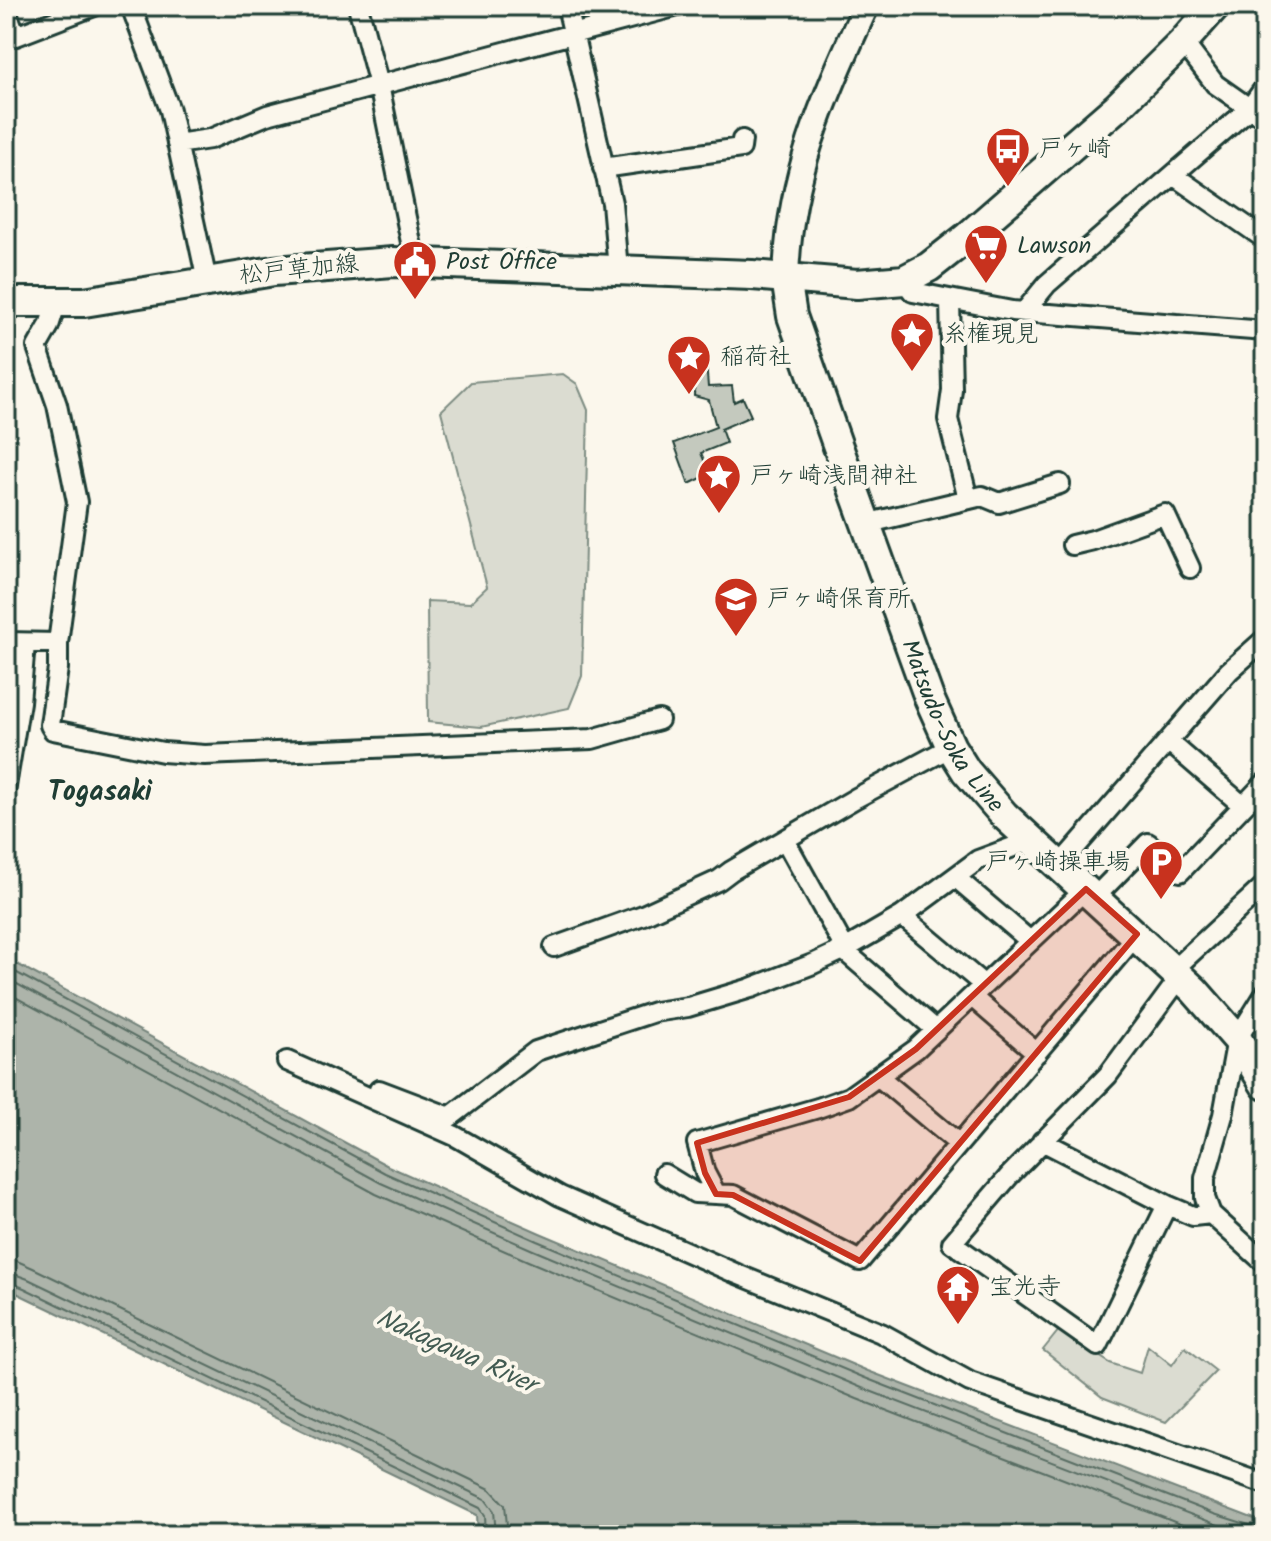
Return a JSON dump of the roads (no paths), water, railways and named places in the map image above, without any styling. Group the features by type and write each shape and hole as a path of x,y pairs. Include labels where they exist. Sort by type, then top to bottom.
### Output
{"main road":[{"path":"904,280 929,267 966,238 1117,107 1215,6"},
{"name":"松戸草加線","path":"6,302 84,302 315,266 415,262 618,269 857,284 904,280"},
{"name":"Matsudo-Soka Line","path":"786,278 792,316 865,524 929,698 951,747 986,795 1178,973 1237,1039 1265,1085"}],"street":[{"path":"131,6 170,110 207,281"},
{"path":"358,6 379,85 415,262"},
{"path":"567,6 612,203 618,269"},
{"path":"177,144 210,139 267,115 678,6"},
{"path":"786,278 791,215 806,148 866,6"},
{"path":"6,10 16,36 88,7"},
{"path":"1183,42 1215,84 1257,114"},
{"path":"1024,312 1047,284 1173,175 1257,114 1265,87"},
{"path":"603,168 741,148 742,140"},
{"path":"1173,175 1265,239"},
{"path":"904,280 913,292 1024,312 1265,331"},
{"path":"950,300 952,390 948,419 968,499"},
{"path":"56,304 49,326 37,347 57,405 77,502 58,643 56,694 50,725 53,730 163,752 205,755 592,739 659,720"},
{"path":"865,524 982,496 999,503 1060,484"},
{"path":"1072,545 1165,514 1190,568"},
{"path":"1060,865 1229,671 1265,639"},
{"path":"6,642 58,643"},
{"path":"6,786 20,702 25,644"},
{"path":"1168,741 1242,805"},
{"path":"554,947 643,915 719,880 951,747"},
{"path":"716,1194 705,1173 697,1143 849,1097 916,1049 1030,941 1148,843 1180,872 1265,783"},
{"path":"785,840 845,949 935,1029"},
{"path":"363,1094 380,1089 450,1117 536,1051 654,1012 688,1007 751,988 845,949 902,916 978,860 1032,840"},
{"path":"955,877 1030,941"},
{"path":"1167,1205 1098,1346 952,1243 1042,1141 1108,1075 1178,973 1265,885"},
{"path":"902,916 1037,1053"},
{"path":"664,1174 695,1193 733,1195 860,1261 1137,934"},
{"path":"1263,999 1237,1039 1223,1115 1205,1178 1205,1198 1211,1214 1265,1263"},
{"path":"287,1061 455,1136 560,1196 881,1333 970,1382 1265,1484"},
{"path":"879,1077 959,1144"},
{"path":"1042,1141 1167,1205 1193,1216 1211,1214"}],"water":[{"name":"Nakagawa River","path":"6,958 388,1166 868,1371 1265,1523 1265,1535 478,1535 477,1515 6,1288"}],"place":[{"name":"戸ヶ崎","path":"1008,188"},
{"name":"Lawson","path":"986,285"},
{"name":"Post Office","path":"415,301"},
{"name":"糸権現見","path":"912,373"},
{"name":"稲荷社","path":"689,396"},
{"name":"戸ヶ崎浅間神社","path":"719,515"},
{"name":"戸ヶ崎保育所","path":"736,638"},
{"name":"戸ヶ崎操車場","path":"1161,901"},
{"name":"宝光寺","path":"958,1326"}],"district":[{"name":"Togasaki","path":"100,792"}]}
